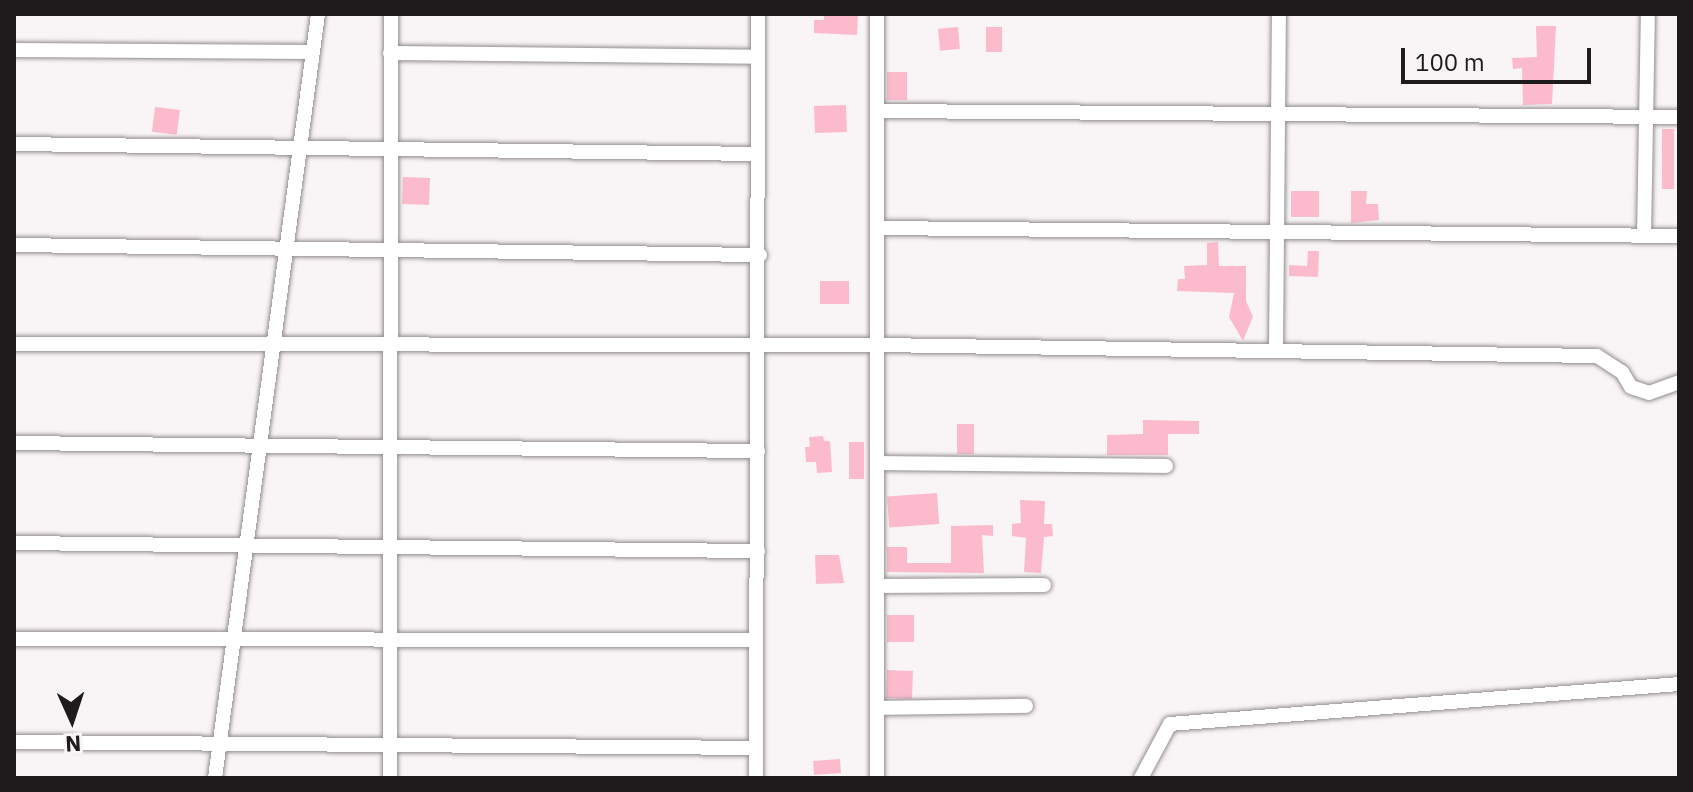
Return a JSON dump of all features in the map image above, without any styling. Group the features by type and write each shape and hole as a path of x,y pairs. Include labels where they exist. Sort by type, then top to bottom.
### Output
{"street":[{"path":"215,778 318,14"},
{"path":"390,778 391,14"},
{"path":"756,778 760,255 756,154 758,14"},
{"path":"877,14 881,463 877,778"},
{"path":"1276,349 1279,14"},
{"path":"1644,236 1648,14"},
{"path":"14,50 312,52"},
{"path":"390,53 758,57"},
{"path":"879,111 1679,117"},
{"path":"14,144 392,146 756,154"},
{"path":"877,228 1679,236"},
{"path":"14,245 285,244 760,255"},
{"path":"14,344 878,345 1597,356 1622,372 1631,387 1649,393 1679,382"},
{"path":"14,443 260,443 391,451 758,451"},
{"path":"881,463 1166,466"},
{"path":"14,543 248,544 389,551 758,551"},
{"path":"879,586 1044,585"},
{"path":"14,639 755,640"},
{"path":"1141,778 1170,724 1679,684"},
{"path":"878,708 1026,706"},
{"path":"14,742 391,748 756,748"}],"building":[{"path":"824,14 858,14 857,35 814,33 814,20 824,20"},
{"path":"1536,26 1556,26 1552,104 1523,105 1522,68 1513,69 1512,58 1537,57"},
{"path":"958,27 960,49 940,51 938,29"},
{"path":"986,27 1002,27 1002,52 986,52"},
{"path":"887,72 907,72 907,100 887,100"},
{"path":"846,105 847,132 815,133 814,106"},
{"path":"155,107 180,110 177,135 152,132"},
{"path":"1662,129 1674,129 1674,189 1662,189"},
{"path":"403,177 430,178 429,205 402,204"},
{"path":"1291,191 1319,191 1319,217 1291,217"},
{"path":"1351,191 1367,191 1366,204 1378,204 1379,220 1351,223"},
{"path":"1218,242 1219,266 1246,266 1246,301 1253,317 1243,341 1229,317 1234,293 1177,291 1178,279 1185,279 1184,266 1207,265 1207,243"},
{"path":"1308,251 1319,251 1318,277 1289,276 1289,265 1307,266"},
{"path":"820,281 849,281 849,304 820,304"},
{"path":"1143,420 1199,421 1199,434 1168,434 1168,455 1107,455 1107,435 1143,434"},
{"path":"957,424 974,424 974,454 957,454"},
{"path":"823,436 824,441 830,441 832,472 817,473 816,462 806,462 805,447 810,447 809,437"},
{"path":"849,442 864,442 864,479 849,479"},
{"path":"937,493 939,524 889,527 887,496"},
{"path":"1020,500 1045,501 1044,524 1052,524 1053,536 1044,537 1041,573 1024,572 1026,538 1012,536 1012,524 1021,523"},
{"path":"993,525 993,536 982,535 984,573 887,572 887,547 907,547 907,563 951,563 951,526"},
{"path":"815,555 839,555 844,583 816,584"},
{"path":"887,615 914,615 914,642 887,642"},
{"path":"887,670 913,671 912,699 886,698"},
{"path":"840,759 841,773 814,775 813,761"}]}
